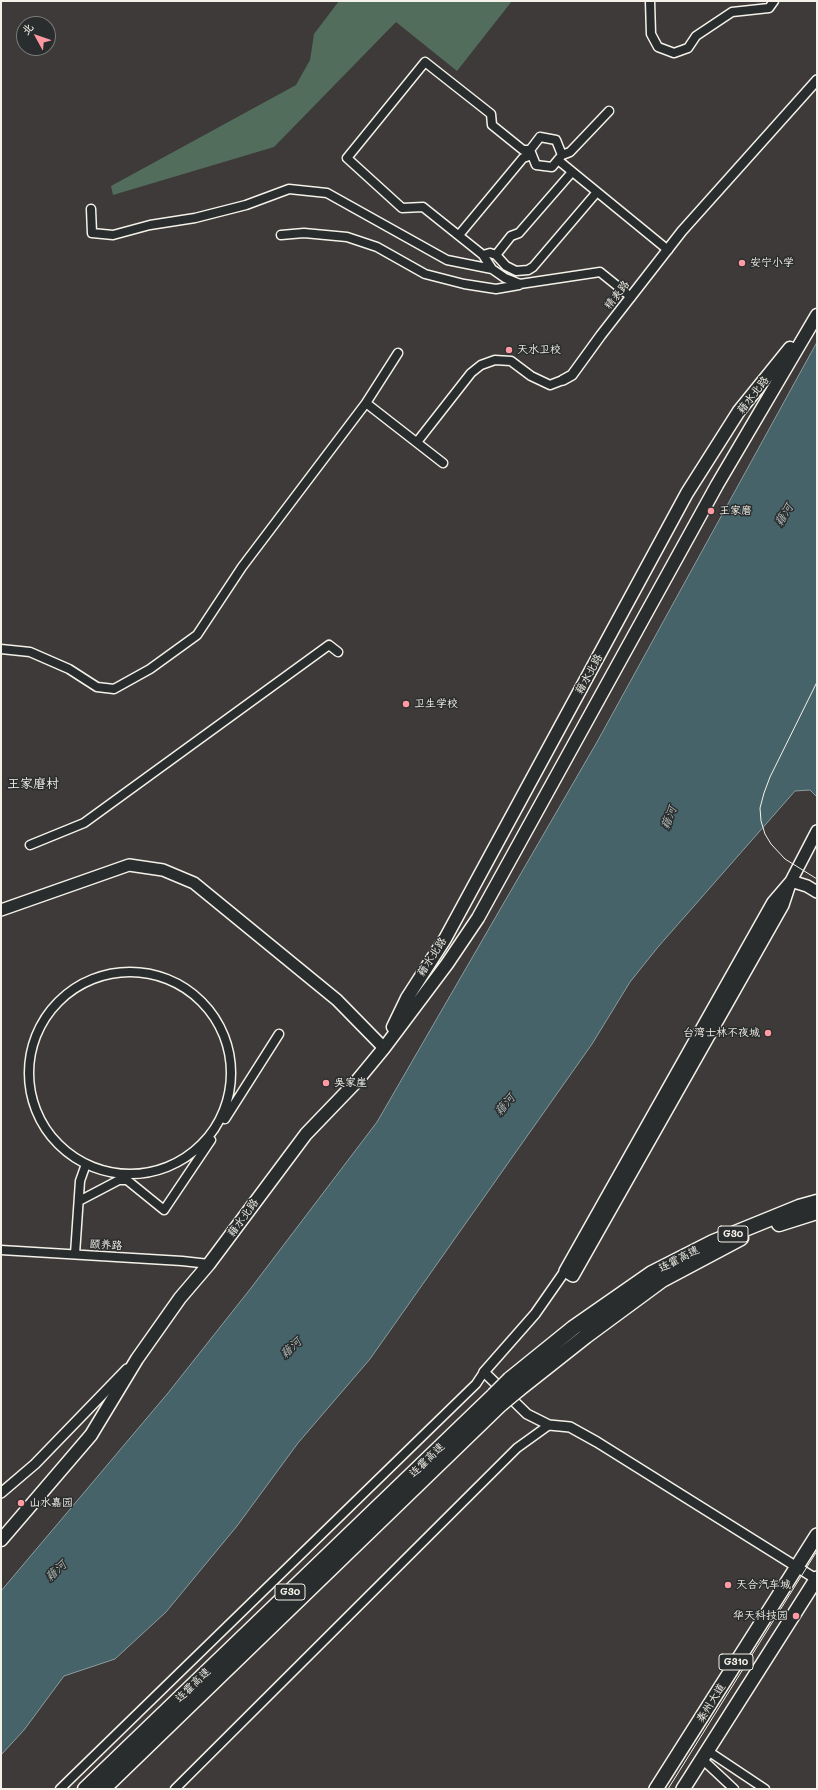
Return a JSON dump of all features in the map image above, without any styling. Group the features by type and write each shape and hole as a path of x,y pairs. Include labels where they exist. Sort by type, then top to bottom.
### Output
{"highway":[{"name":"连霍高速","path":"85,1789 515,1384 586,1336 657,1276 713,1242 798,1207 817,1202"},
{"name":"连霍高速","path":"657,1276 749,1234 817,1212"},
{"name":"连霍高速","path":"103,1789 498,1400"},
{"name":"秦州大道","path":"656,1789 796,1566 817,1536"},
{"name":"秦州大道","path":"684,1789 816,1578"}],"main road":[{"name":"藉水北路","path":"384,1048 406,998 445,939 687,493 739,411 817,314"},
{"name":"藉水北路","path":"1,1540 91,1436 137,1359 180,1298 209,1264 306,1134 356,1082 384,1048 447,964 478,918 717,485 817,314"},
{"path":"565,1271 573,1276 783,905 791,880 817,831"},
{"path":"1,910 129,865 163,870 194,883 337,1000 384,1048"},
{"path":"791,880 807,886 817,892"},
{"name":"藉水北路","path":"1,1548 96,1441 180,1298"}],"street":[{"path":"650,1 651,34 658,47 674,53 688,48 696,36 732,12 769,8 774,1"},
{"path":"520,284 505,278 492,269 483,255 423,207 402,208 347,158 425,62 491,114 492,125 523,150 531,153 536,165 552,168 560,158 570,152 609,111"},
{"name":"精表路","path":"417,442 471,372 480,365 495,360 511,360 531,376 550,385 572,375 682,232 817,80"},
{"path":"459,235 523,158 531,153 540,137 556,140 560,158 572,172 668,250"},
{"path":"496,256 511,236 519,233 572,172"},
{"path":"92,209 92,232 113,235 150,225 195,218 246,205 289,189 327,193 447,260 492,269"},
{"path":"483,255 490,252 506,266 516,271 528,270 533,267 597,192"},
{"path":"281,235 304,233 347,237 376,247 426,274 464,284 496,289 600,272 631,297"},
{"path":"1,649 30,652 69,669 97,686 114,689 150,669 197,635 242,567 366,402 398,353"},
{"path":"366,402 443,463"},
{"path":"30,845 84,823 329,645 338,652"},
{"path":"137,971 158,975 178,983 196,996 211,1012 218,1021 226,1041 231,1073 229,1095 221,1116 203,1143 186,1157 166,1167 145,1173 123,1174 102,1170 86,1164 72,1156 56,1142 43,1124 34,1104 29,1083 29,1061 39,1029 50,1011 65,995 84,983 99,976 115,972 137,971"},
{"path":"79,1201 119,1180 127,1180 164,1210 279,1034"},
{"path":"75,1254 80,1181 86,1164"},
{"name":"颐养路","path":"1,1250 182,1260 209,1264"},
{"path":"60,1789 470,1390 535,1314 565,1271"},
{"path":"1,1493 35,1464 137,1359"},
{"path":"484,1372 527,1414 548,1425 570,1428 597,1442 816,1578"},
{"path":"175,1789 517,1448 548,1425"},
{"path":"705,1755 734,1789"},
{"path":"705,1755 765,1789"}],"green space":[{"path":"339,1 512,1 457,71 396,22 274,147 113,195 111,186 296,85 310,60 314,34"}],"water":[{"name":"藉河","path":"817,342 817,797 810,790 795,791 658,947 630,982 592,1044 370,1359 298,1443 237,1526 166,1612 115,1659 64,1676 24,1730 1,1755 1,1591 168,1393 251,1288 377,1122 597,742"}],"tram line":[{"path":"817,682 770,777 760,808 761,821 765,834 771,844 785,859 817,879"},
{"path":"668,1789 817,1551"}],"place":[{"name":"安宁小学","path":"742,263"},
{"name":"天水卫校","path":"509,350"},
{"name":"王家磨","path":"711,511"},
{"name":"卫生学校","path":"406,704"},
{"name":"台湾士林不夜城","path":"768,1033"},
{"name":"吴家崖","path":"326,1083"},
{"name":"山水嘉园","path":"21,1503"},
{"name":"天合汽车城","path":"728,1585"},
{"name":"华天科技园","path":"796,1616"}],"district":[{"name":"王家磨村","path":"33,784"}]}
